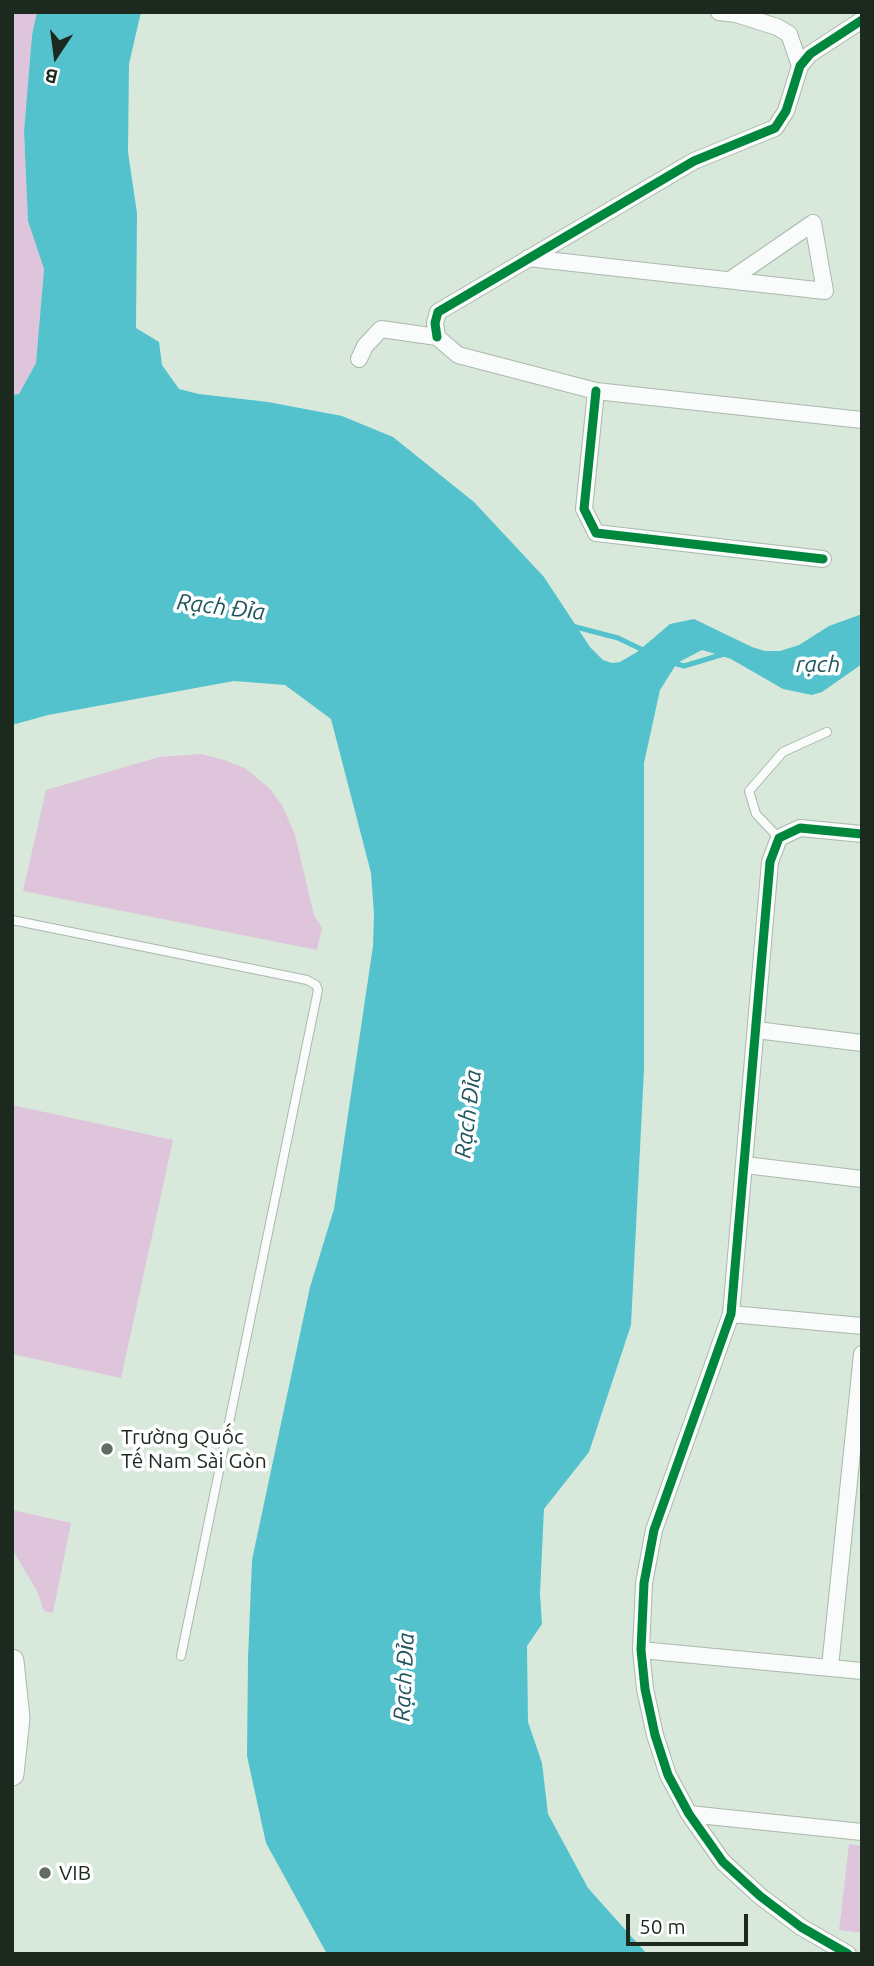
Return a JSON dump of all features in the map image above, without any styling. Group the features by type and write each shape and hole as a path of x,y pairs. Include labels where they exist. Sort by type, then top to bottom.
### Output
{"main road":[{"path":"12,1661 18,1718 12,1774"}],"street":[{"path":"719,12 736,14 789,34 800,66"},
{"path":"437,337 435,323 438,312 694,161 775,128 786,111 800,66 810,54 862,20"},
{"path":"528,258 730,280 825,290 813,223 730,280"},
{"path":"359,359 365,346 381,329 437,337 458,355 596,391 862,420"},
{"path":"596,391 584,509 596,533 823,559"},
{"path":"848,1954 801,1927 760,1896 723,1862 689,1814 668,1775 655,1735 645,1689 641,1650 644,1583 654,1530 731,1314 770,862 779,838 800,828 862,834"},
{"path":"756,1030 862,1043"},
{"path":"745,1165 862,1179"},
{"path":"731,1314 862,1326"},
{"path":"830,1667 856,1460 862,1354"},
{"path":"641,1650 862,1671"},
{"path":"689,1814 862,1832"}],"lane":[{"path":"779,838 756,814 749,791 783,752 827,732"},
{"path":"12,920 307,980 318,990 181,1656"}],"shaded area":[{"path":"12,12 37,12 32,35 24,132 28,221 44,269 36,363 19,394 12,395"},
{"path":"201,754 245,768 269,788 282,805 295,835 314,915 322,928 317,950 23,891 46,790 159,757"},
{"path":"12,1105 173,1140 121,1378 12,1354"},
{"path":"12,1510 71,1523 53,1613 44,1611 37,1591 12,1549"},
{"path":"849,1844 862,1846 862,1933 839,1930"}],"water":[{"path":"37,12 141,12 129,64 128,152 137,213 136,328 159,342 162,365 179,389 342,416 393,437 474,502 544,577 590,647 603,660 612,663 620,662 637,652 670,624 694,619 752,647 765,651 780,651 799,645 829,626 862,614 862,664 822,692 812,695 783,689 731,659 702,650 677,663 660,690 644,763 644,1070 631,1325 589,1452 544,1509 540,1594 542,1624 527,1646 528,1722 542,1763 548,1814 588,1888 647,1954 327,1954 266,1843 247,1756 252,1560 310,1287 334,1209 373,946 371,873 331,719 285,685 234,681 48,715 12,725 12,395 19,394 36,363 44,269 28,221 24,132 32,35"}],"waterway":[{"path":"572,626 618,638 645,651"},
{"path":"670,662 684,666 724,654"}],"cycle path":[{"path":"437,337 435,323 438,312 694,161 775,128 786,111 800,66 810,54 862,20"},
{"path":"596,391 584,509 596,533 823,559"},
{"path":"848,1954 801,1927 760,1896 723,1862 689,1814 668,1775 655,1735 645,1689 641,1650 644,1583 654,1530 731,1314 770,862 779,838 800,828 862,834"}],"place":[{"name":"Trường Quốc Tế Nam Sài Gòn","path":"107,1449"},
{"name":"VIB","path":"45,1873"}],"water label":[{"name":"Rạch Đỉa","path":"221,607"},
{"name":"rạch","path":"818,664"},
{"name":"Rạch Đỉa","path":"468,1114"},
{"name":"Rạch Đỉa","path":"404,1677"}]}
